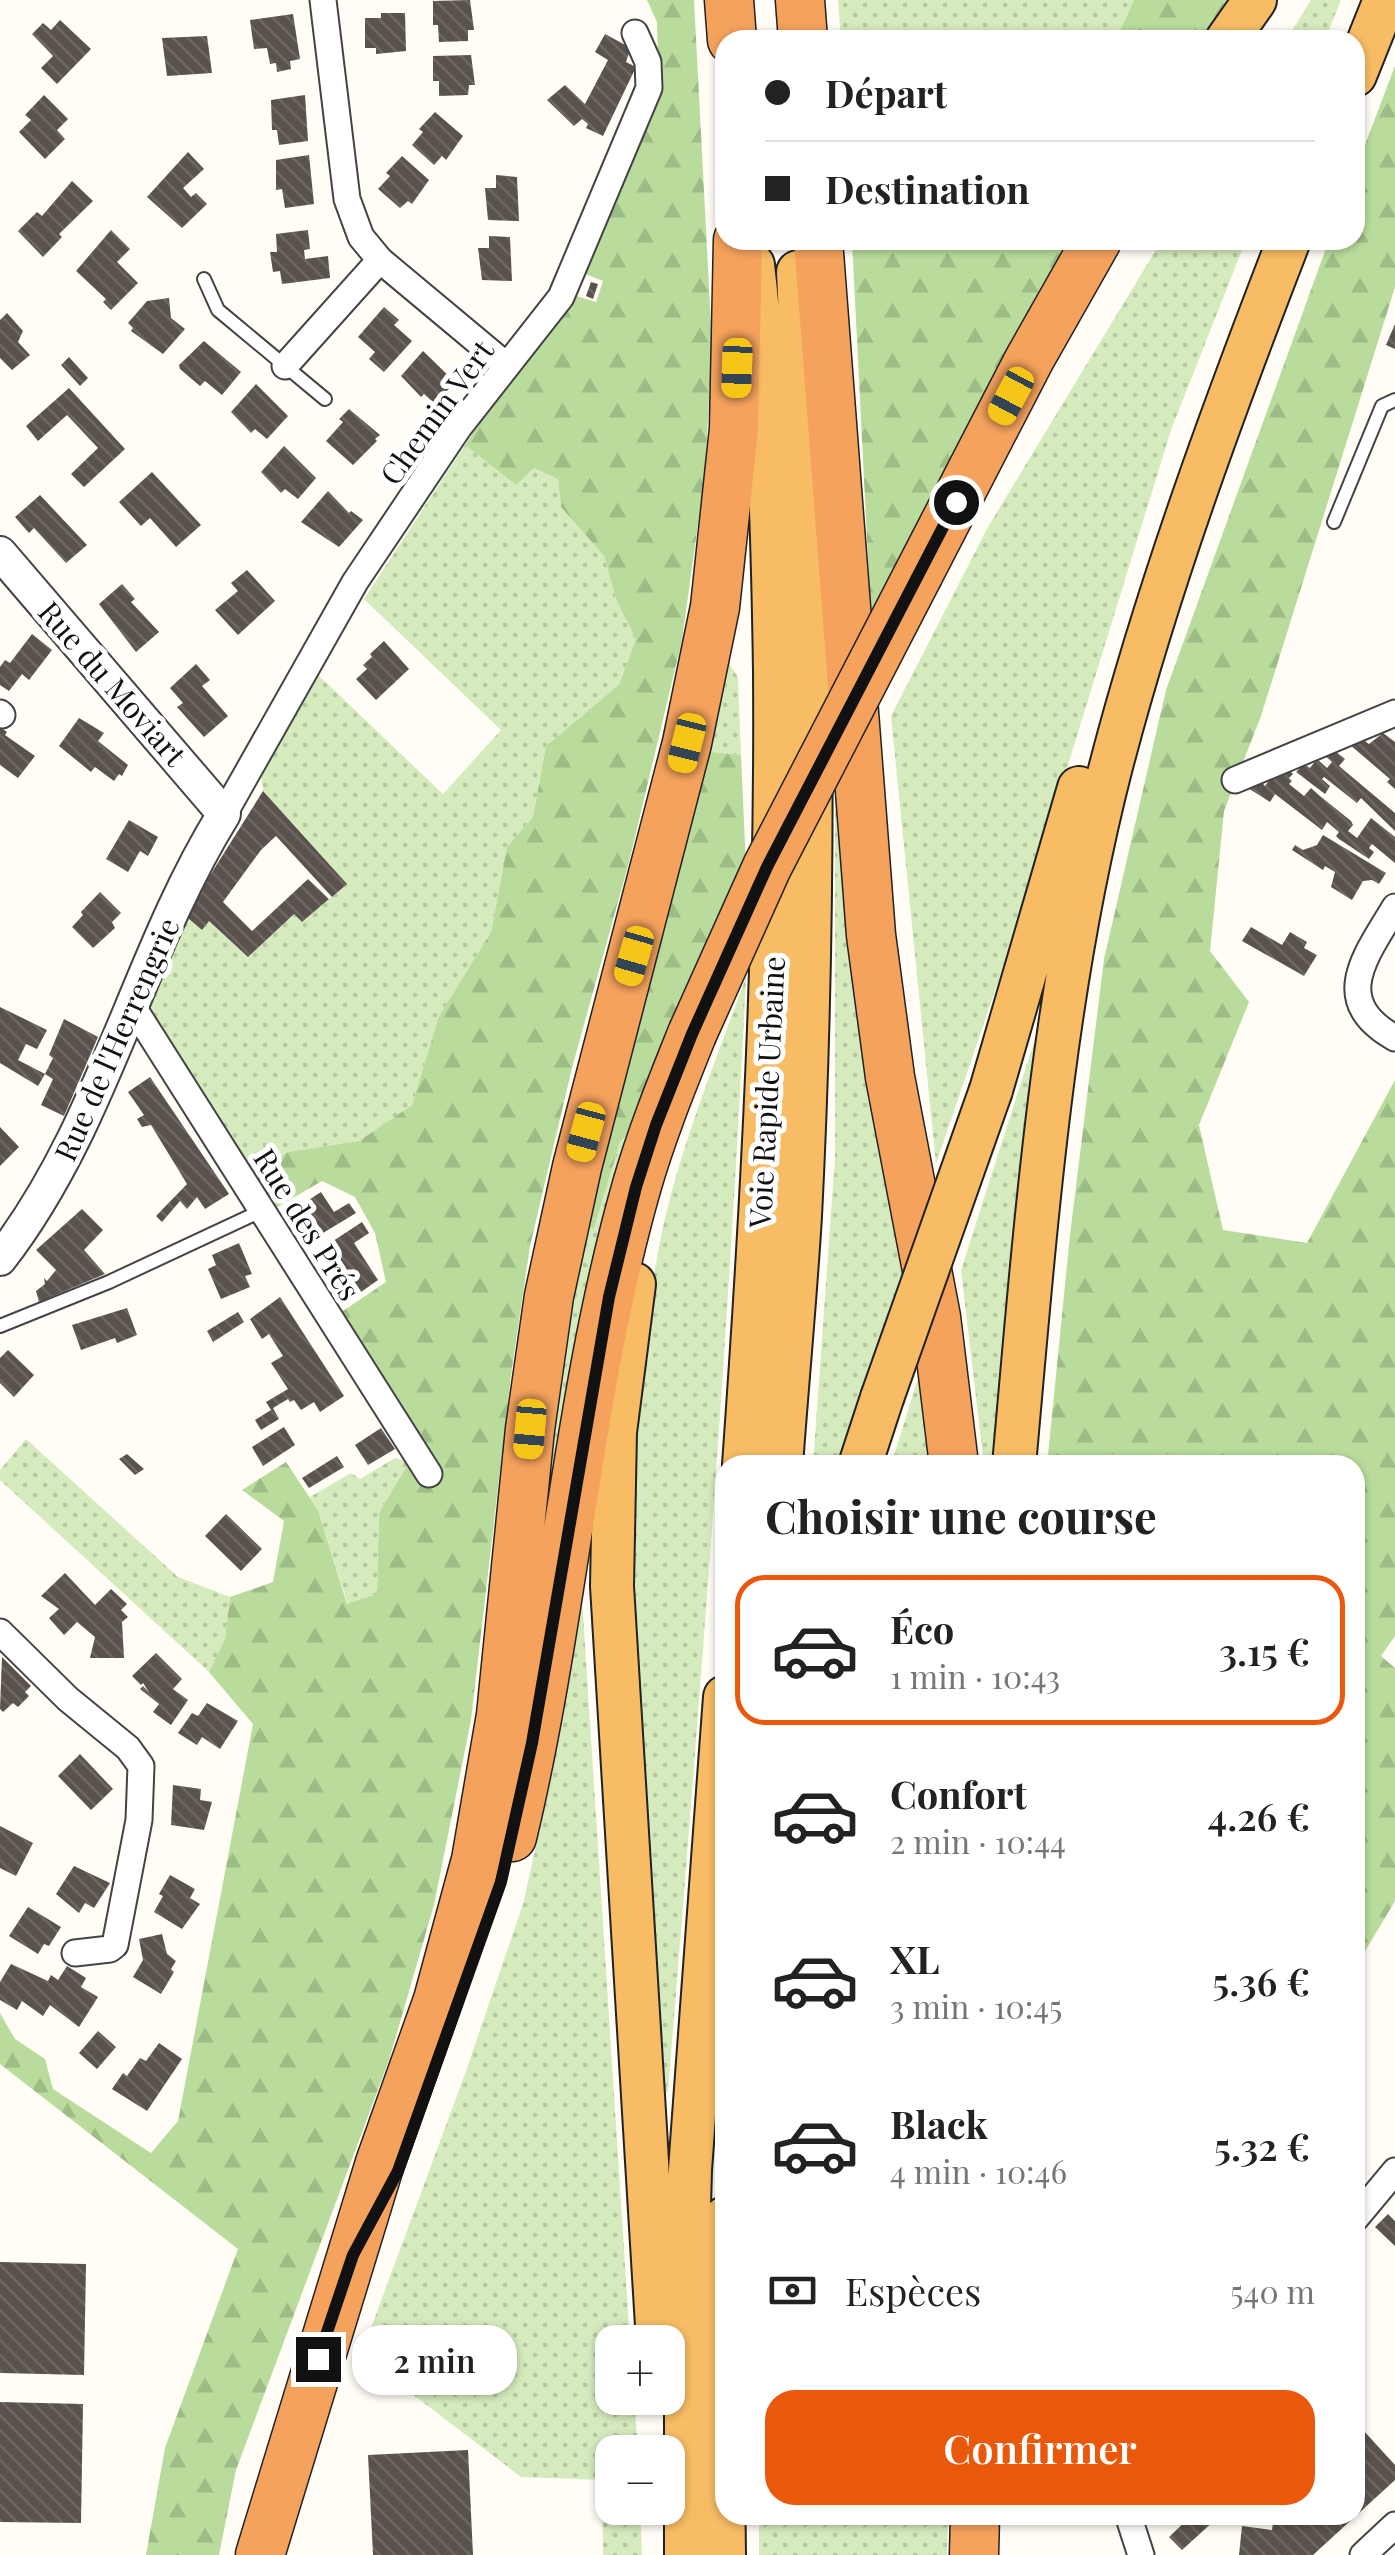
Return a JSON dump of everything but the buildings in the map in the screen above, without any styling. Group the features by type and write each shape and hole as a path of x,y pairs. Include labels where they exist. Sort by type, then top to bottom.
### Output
{"highway":[{"path":"729,0 731,30"},
{"path":"781,0 783,30"},
{"path":"800,0 802,30"},
{"path":"1235,30 1255,0"},
{"path":"1362,30 1381,0"},
{"path":"1365,46 1381,0"},
{"path":"260,2555 380,2162 438,2000 466,1903 486,1812 501,1715 530,1429 549,1296 577,1167 687,743 715,607 734,429 738,250"},
{"name":"Voie Rapide Urbaine","path":"745,1455 771,1004 776,803 765,368 751,250"},
{"name":"Voie Rapide Urbaine","path":"782,1455 800,1202 810,846 808,516 797,250"},
{"path":"819,250 871,935 890,1078 936,1318 953,1455"},
{"path":"921,586 1029,360 1091,250"},
{"path":"353,2255 398,2171 501,1882 532,1743 609,1297 646,1154 767,867 1106,250"},
{"path":"863,1455 991,1090 1158,529 1262,250"},
{"path":"1015,1455 1046,1138 1065,997 1095,836 1118,739 1171,567 1285,250"},
{"path":"657,2325 618,1722 612,1586 613,1466 622,1356 639,1260 698,1036"},
{"path":"715,1832 690,2170 686,2320 715,2541"},
{"path":"669,2525 671,2555"},
{"path":"974,2555 976,2525"}],"street":[{"path":"323,0 347,199 361,237 380,260 507,366"},
{"name":"Chemin Vert","path":"224,814 344,601 459,427 560,297 647,96 650,70 635,33"},
{"path":"285,366 380,260"},
{"name":"Rue du Moviart","path":"0,553 224,814"},
{"path":"1235,780 1395,714"},
{"name":"Rue de l'Herrengrie","path":"4,1245 56,1177 78,1135 179,894 224,814"},
{"path":"1395,907 1360,973 1358,997 1365,1016 1374,1026 1395,1038"},
{"name":"Rue des Prés","path":"133,1007 429,1474"},
{"path":"0,1632 68,1699 128,1748 137,1758 142,1776 139,1820 118,1938 110,1949 75,1953"},
{"path":"1365,2207 1395,2171"},
{"path":"1131,2525 1141,2555"},
{"path":"1363,2555 1395,2526"}],"lane":[{"path":"204,279 218,310 325,399"},
{"path":"1334,522 1382,406 1395,400"},
{"path":"0,1326 109,1282 262,1212"}],"green space":[{"path":"647,0 694,0 712,344 705,473 682,640 530,1246 471,1720 434,1905 389,2060 236,2470 219,2555 146,2555 165,2448 238,2249 0,2064 0,2013 15,2039 45,2059 53,2089 151,2153 178,2121 253,1724 209,1672 225,1639 230,1597 273,1582 284,1521 242,1490 286,1462 318,1510 347,1604 377,1594 379,1513 421,1442 340,1313 386,1282 375,1233 355,1197 322,1181 274,1209 252,1175 287,1152 359,1141 412,1105 439,1016 491,932 507,847 533,817 546,746 619,685 636,639 616,599 604,556 561,507 558,479 534,468 516,485 465,445 573,295 596,302 603,281 583,273 659,102 657,22"},
{"path":"838,0 1134,0 1120,30 840,30"},
{"path":"1134,0 1227,0 1207,30 1120,30"},
{"path":"1311,0 1341,0 1329,30 1292,30"},
{"path":"1395,66 1395,287 1261,716 1224,811 1210,951 1249,1002 1199,1125 1223,1230 1307,1243 1395,1080 1395,1636 1381,1656 1395,1668 1395,1901 1365,1951 1365,1455 1048,1455 1104,959 1166,690 1325,250 1365,250 1365,145"},
{"path":"853,250 1071,250 871,619"},
{"path":"1156,250 1242,250 1171,430 1032,882 936,1164 891,716 988,527"},
{"path":"465,445 515,484 534,468 558,478 561,507 604,556 616,599 636,639 619,686 546,746 533,817 507,847 491,932 439,1016 412,1105 359,1141 287,1152 252,1175 146,1007 188,918 202,930 209,921 248,957 294,914 302,922 347,884 263,791 261,775 316,673 443,794 501,730 364,599"},
{"path":"722,653 730,656 730,665 738,677 741,755 702,751"},
{"path":"702,751 741,755 746,867 639,1121 620,1142 594,1229 581,1227"},
{"path":"842,785 911,1269 849,1455 814,1455 835,1157 835,798"},
{"path":"746,977 721,1395 668,2092 658,2093 636,1617 635,1490 642,1363 650,1300 669,1204 699,1106"},
{"path":"1051,989 1003,1455 983,1455 961,1270"},
{"path":"639,1121 537,1609 549,1415 581,1227 594,1229 620,1142"},
{"path":"921,1369 928,1455 894,1455"},
{"path":"26,1439 178,1577 230,1597 225,1640 209,1672 0,1480 0,1470"},
{"path":"395,1458 409,1462 379,1513 377,1594 348,1605 318,1510 310,1497 351,1473 360,1479"},
{"path":"580,1568 629,2325 595,2325 595,2415 635,2415 637,2435 595,2435 595,2480 521,2477 361,2355 523,1904 553,1770"},
{"path":"603,2525 641,2525 642,2555 603,2555"},
{"path":"759,2525 948,2525 947,2555 759,2555"}],"route":[{"path":"318,2359 353,2255 398,2171 501,1882 532,1743 609,1297 656,1125 767,867 956,502"}]}
